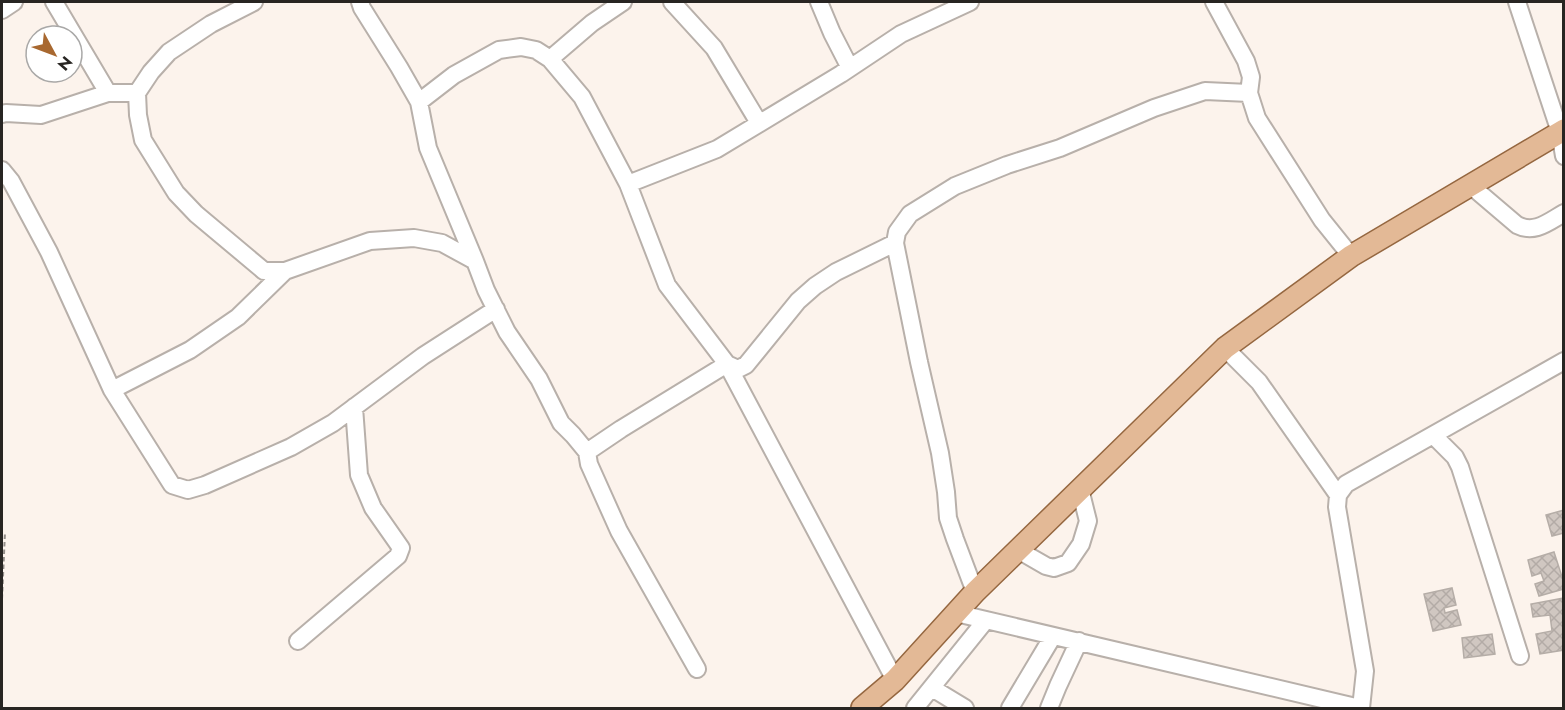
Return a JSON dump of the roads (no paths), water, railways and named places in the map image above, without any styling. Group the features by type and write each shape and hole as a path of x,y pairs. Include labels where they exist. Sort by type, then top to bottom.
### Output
{"main road":[{"path":"862,708 895,680 975,592 1225,348 1351,256 1562,131"}],"street":[{"path":"2,10 14,2"},
{"path":"54,2 108,93"},
{"path":"254,2 211,24 169,52 151,72 137,93 143,140 176,193 196,214 264,270 285,271 370,241 414,238 442,243 475,261"},
{"path":"360,2 419,102 428,147 486,290 507,332 539,379 561,423 587,452 589,464 619,531 697,669"},
{"path":"550,59 592,23 623,2"},
{"path":"672,2 714,48 759,123"},
{"path":"819,2 850,68"},
{"path":"628,184 717,148 850,68 901,34 969,2"},
{"path":"1214,2 1246,61 1251,77 1250,93 1257,118 1322,220 1351,256"},
{"path":"1517,2 1562,131 1563,156"},
{"path":"419,102 454,75 499,50 521,47 536,50 550,59 582,97 628,184 667,285 727,364 895,680"},
{"path":"975,592 948,518 940,453 925,392 895,243 897,232 910,213 956,186 1007,165 1060,148 1154,108 1205,91 1250,93"},
{"path":"2,114 6,112 41,115 108,93 137,93"},
{"path":"2,170 11,181 50,252 112,390 172,485 188,490 205,485 291,447 333,423 423,356 496,309"},
{"path":"1470,185 1517,225 1525,229 1534,229 1563,213"},
{"path":"727,364 738,369 746,365 798,301 815,286 836,272 895,243"},
{"path":"112,390 190,350 228,324 285,271"},
{"path":"1225,348 1259,382 1338,495"},
{"path":"956,613 1361,708 1365,671 1337,507 1338,495 1346,484 1563,362"},
{"path":"587,452 727,364"},
{"path":"298,641 398,556 400,548 373,508 358,475 354,407"},
{"path":"1433,435 1455,457 1460,467 1520,656"},
{"path":"1018,550 1054,568 1068,562 1081,544 1088,521 1080,489"},
{"path":"915,708 986,620"},
{"path":"1010,708 1053,636"},
{"path":"1049,708 1079,641"},
{"path":"932,688 966,708"}]}
